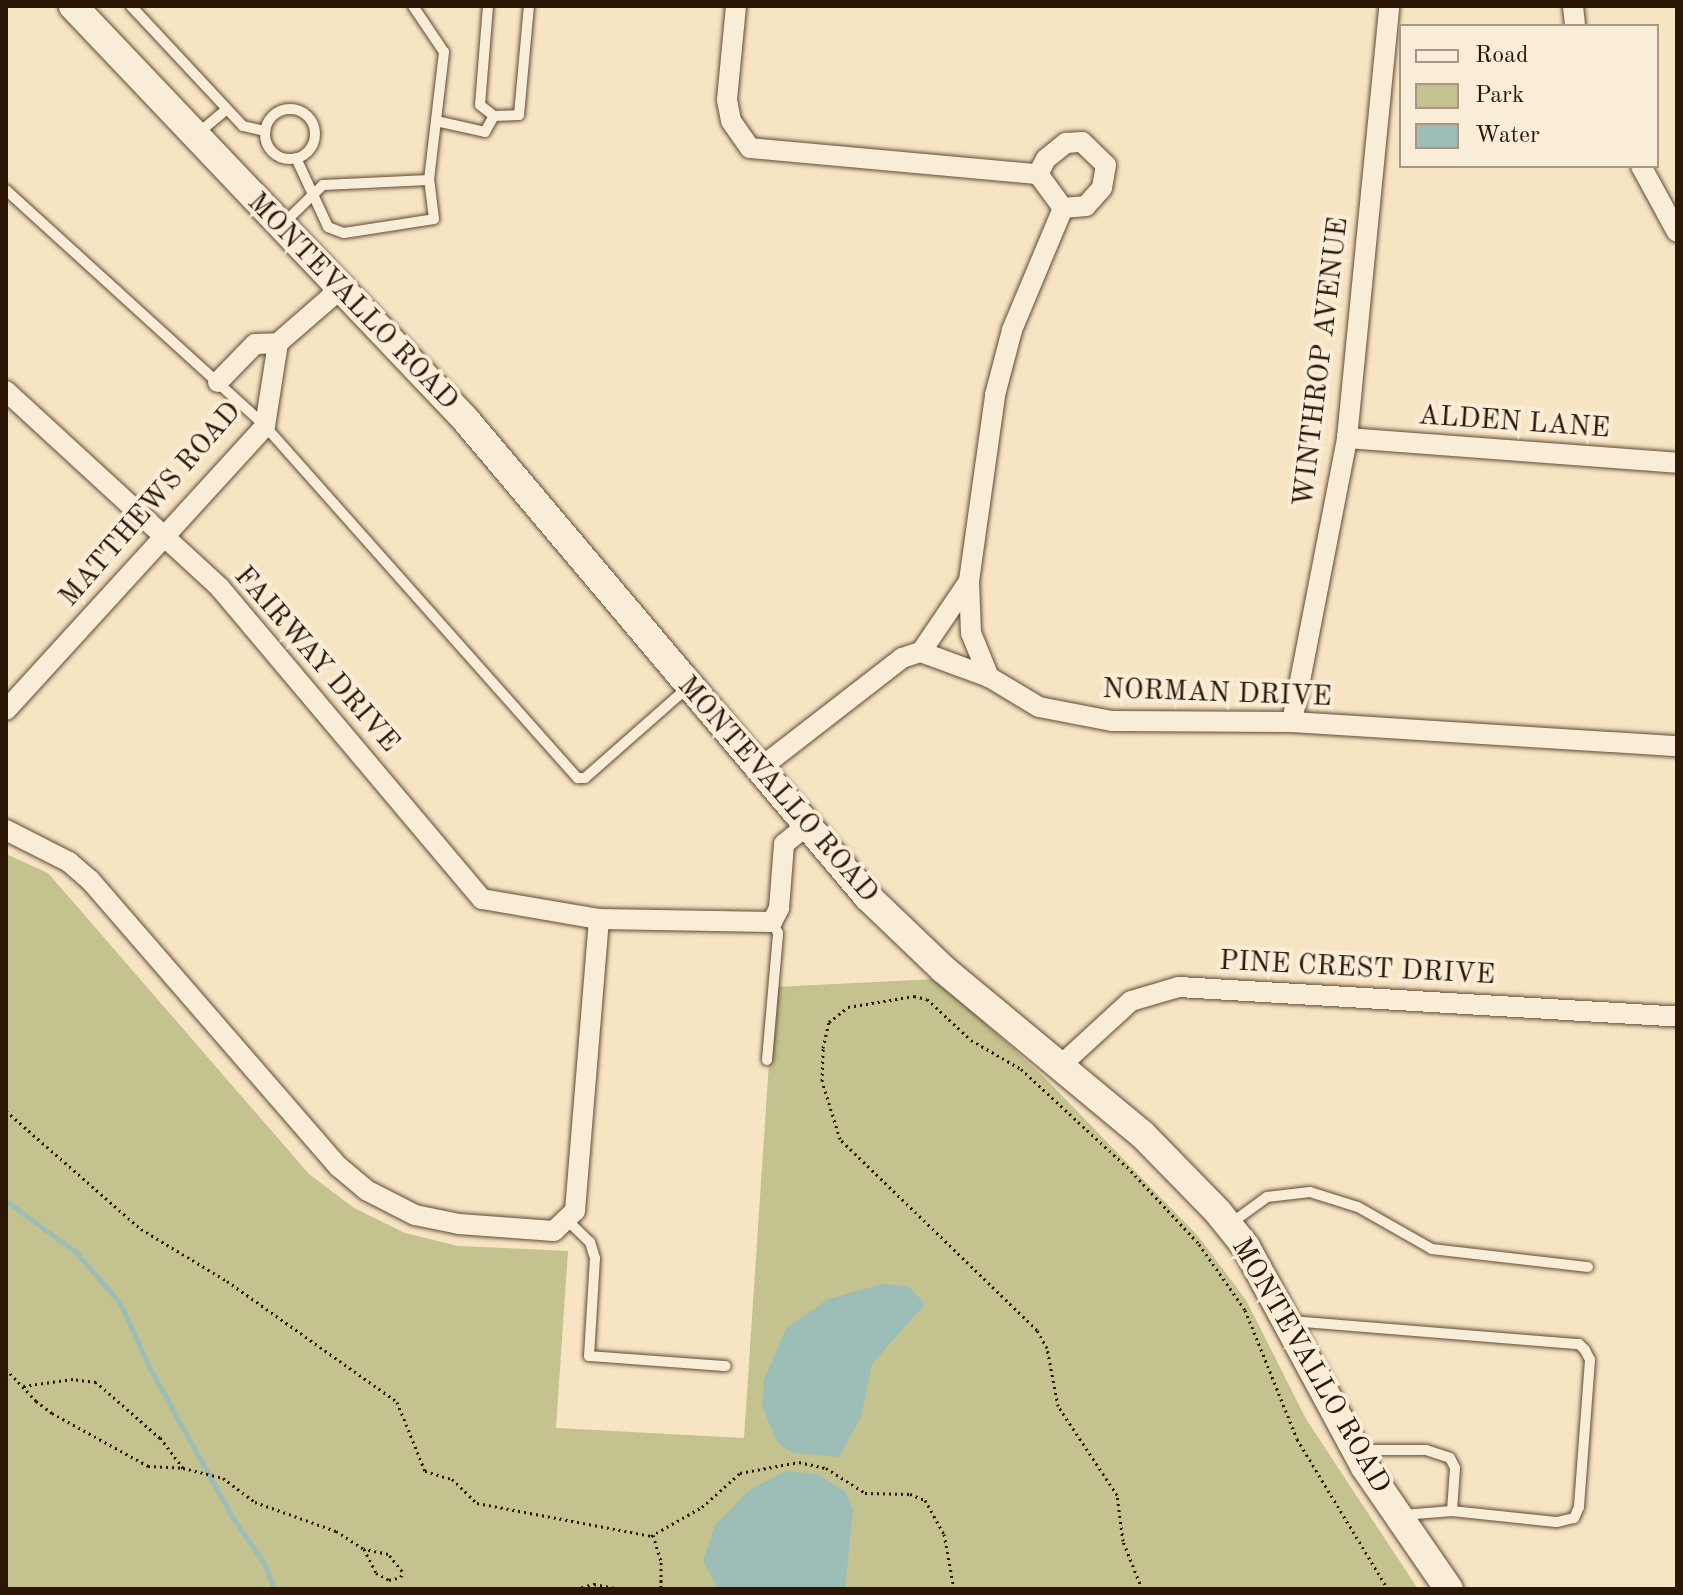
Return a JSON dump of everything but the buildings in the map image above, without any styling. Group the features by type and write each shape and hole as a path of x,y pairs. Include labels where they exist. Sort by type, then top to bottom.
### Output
{"main road":[{"name":"MONTEVALLO ROAD","path":"73,6 339,290 465,419 805,827 943,969 1181,1170 1246,1247 1355,1450 1449,1589"}],"street":[{"path":"736,6 727,100 731,121 750,148 1038,174 1063,208"},
{"name":"WINTHROP AVENUE","path":"1292,722 1347,438 1389,6"},
{"path":"1038,174 1046,159 1066,143 1082,142 1106,165 1102,188 1086,206 1063,208"},
{"path":"1642,168 1677,232"},
{"path":"989,677 971,633 969,581 995,395 1012,330 1063,208"},
{"path":"218,382 255,344 278,343 339,290"},
{"name":"MATTHEWS ROAD","path":"6,710 265,426 278,343"},
{"name":"FAIRWAY DRIVE","path":"6,391 220,588 482,899 599,919 772,922"},
{"name":"ALDEN LANE","path":"1347,438 1677,463"},
{"path":"759,769 902,658 921,652 969,581"},
{"name":"NORMAN DRIVE","path":"921,652 989,677 1039,707 1112,721 1292,722 1677,746"},
{"path":"772,922 779,908 784,844 805,827"},
{"path":"6,830 69,862 90,880 318,1146 366,1190 415,1215 459,1224 544,1231 568,1221 578,1201 599,919"},
{"name":"PINE CREST DRIVE","path":"1060,1066 1131,1001 1179,987 1677,1017"}],"lane":[{"path":"131,6 205,80 226,110 243,126 265,131"},
{"path":"296,158 328,227 344,233 434,219 429,180 444,52 428,22 413,6"},
{"path":"428,22 430,6"},
{"path":"488,6 480,105 494,116 519,115 529,6"},
{"path":"195,137 226,110"},
{"path":"265,131 279,112 303,113 313,126 314,142 296,158"},
{"path":"436,121 485,132 494,116"},
{"path":"265,131 274,153 296,158"},
{"path":"280,227 323,185 429,180"},
{"path":"6,190 265,426 578,778 585,778 687,688"},
{"path":"767,1060 778,933 772,922"},
{"path":"1228,1225 1267,1197 1310,1192 1358,1207 1432,1249 1588,1267"},
{"path":"568,1221 594,1250 589,1356 726,1366"},
{"path":"1286,1321 1579,1344 1585,1350 1590,1360 1579,1507 1574,1518 1556,1522 1452,1511 1397,1516"},
{"path":"1355,1450 1426,1450 1450,1458 1455,1468 1452,1511"}],"path":[{"path":"1142,1589 1123,1541 1117,1495 1077,1441 1058,1406 1047,1348 1037,1330 840,1139 822,1070 829,1022 848,1007 914,996 927,999 971,1040 1021,1069 1160,1202 1199,1244 1245,1310 1297,1439 1388,1589"},
{"path":"6,1111 141,1229 227,1281 397,1402 425,1471 452,1479 477,1503 628,1536 653,1535 702,1507 740,1473 799,1462 826,1468 865,1493 910,1494 925,1500 944,1534 954,1589"},
{"path":"6,1369 52,1413 148,1466 183,1468 223,1478 255,1502 336,1531 364,1549 388,1554 402,1571 401,1577 389,1580 376,1573 364,1549"},
{"path":"23,1386 73,1379 96,1382 160,1438 183,1468"},
{"path":"653,1535 661,1562 661,1589"},
{"path":"576,1589 594,1584 619,1589"}],"green space":[{"path":"6,854 48,873 309,1174 354,1208 405,1233 458,1246 568,1251 556,1428 744,1438 774,987 937,979 1045,1078 1198,1236 1246,1300 1306,1419 1418,1589 6,1589"}],"water":[{"path":"882,1284 908,1286 925,1304 872,1364 861,1417 839,1457 792,1453 777,1442 762,1406 764,1380 786,1328 828,1299"},
{"path":"785,1471 817,1474 846,1492 853,1510 845,1589 718,1589 703,1561 715,1525 748,1491"}],"waterway":[{"path":"6,1201 76,1252 120,1303 149,1367 232,1517 264,1563 274,1589"}]}
